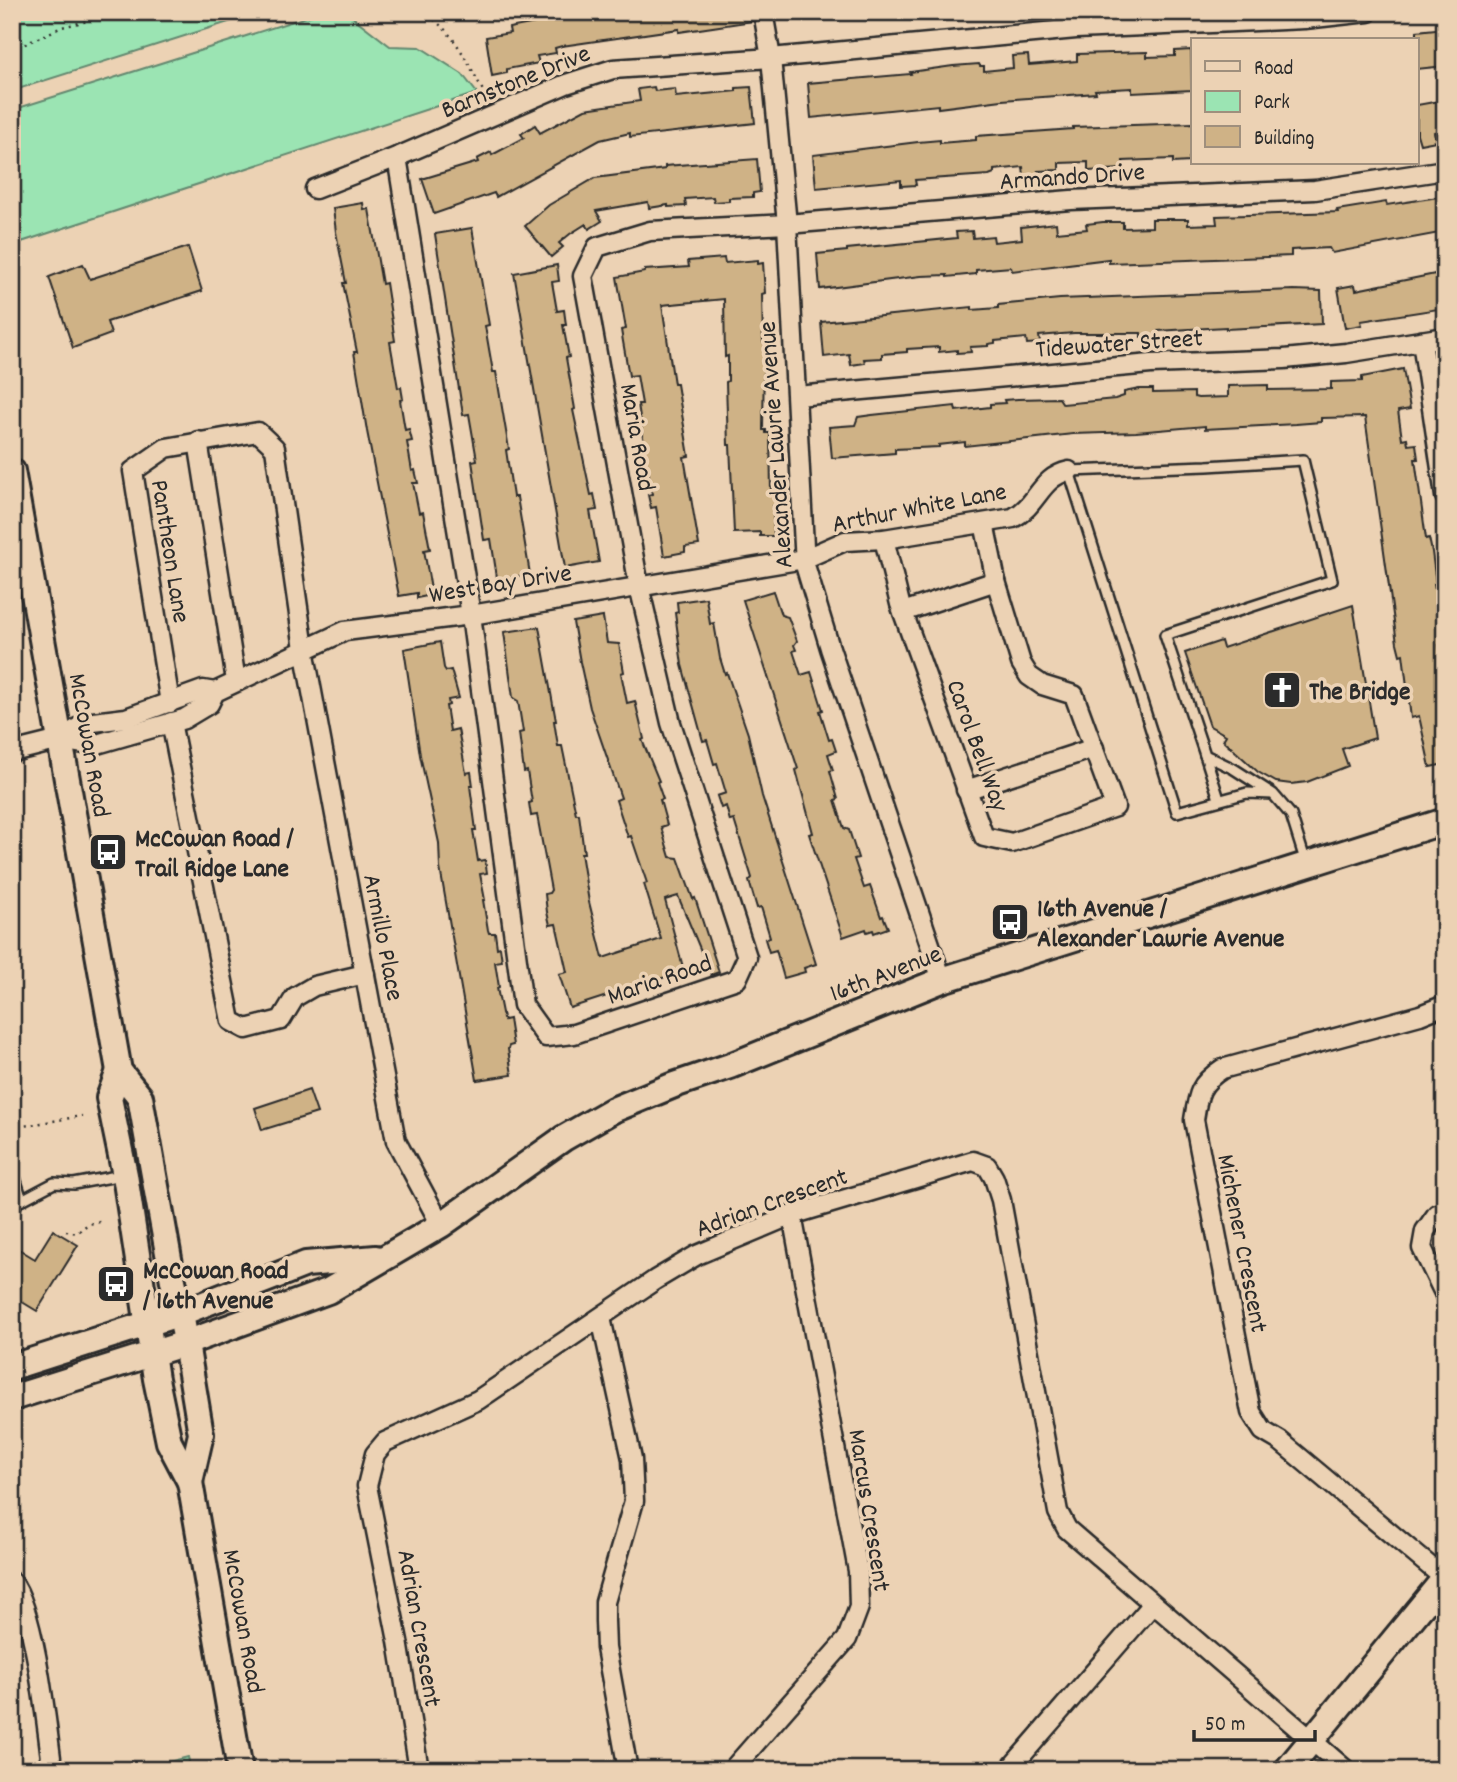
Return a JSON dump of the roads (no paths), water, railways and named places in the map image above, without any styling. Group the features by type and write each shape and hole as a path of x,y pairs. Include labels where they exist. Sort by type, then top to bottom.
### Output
{"main road":[{"name":"McCowan Road","path":"12,471 118,1071 109,1098 125,1175 152,1355 169,1443 190,1482 240,1770"},
{"name":"16th Avenue","path":"12,1398 152,1355 328,1291 440,1225 554,1144 613,1110 674,1084 730,1066 942,980 1445,821"},
{"name":"McCowan Road","path":"118,1071 140,1097 181,1313 201,1434 190,1482"},
{"name":"16th Avenue","path":"12,1367 147,1325 306,1264 384,1258"},
{"path":"1287,1770 1445,1578"}],"street":[{"name":"Alexander Lawrie Avenue","path":"764,12 787,224 804,559 830,648 942,980"},
{"name":"Barnstone Drive","path":"315,189 397,158 566,84 612,69 771,58 1064,30 1305,19 1368,12"},
{"name":"Maria Road","path":"397,158 471,615 523,1005 546,1037 574,1034 737,979 747,957 671,723 639,586 583,276 597,247 650,231 787,224"},
{"name":"Armando Drive","path":"787,224 1071,200 1315,190 1445,170"},
{"name":"Tidewater Street","path":"797,396 1151,364 1284,359 1346,353 1445,337"},
{"path":"1422,341 1445,496"},
{"name":"Pantheon Lane","path":"170,703 133,471 166,447 258,432 275,448 304,649"},
{"path":"198,441 236,681"},
{"name":"Arthur White Lane","path":"804,559 845,541 884,539 1013,518 1023,513 1050,478 1069,471"},
{"path":"967,790 1094,748 1074,695 1042,685 1029,677 1021,663 996,581 984,523"},
{"name":"Carol Bell Way","path":"884,539 903,612 984,837 1012,843 1115,807 1094,748"},
{"name":"West Bay Drive","path":"60,740 85,723 126,718 203,690 215,692 345,631 471,615 804,559"},
{"path":"903,612 996,581"},
{"name":"Armillo Place","path":"304,649 396,1141 440,1225"},
{"name":"West Bay Drive","path":"60,740 90,745 113,741 184,719 209,705 215,692"},
{"path":"171,722 230,1021 246,1029 281,1020 295,997 314,986 365,974"},
{"path":"12,752 60,740"},
{"name":"Michener Crescent","path":"1445,1005 1420,1015 1222,1069 1208,1079 1198,1095 1194,1119 1251,1412 1263,1431 1280,1441 1445,1578"},
{"name":"Adrian Crescent","path":"419,1770 398,1641 367,1486 375,1454 385,1442 478,1401 697,1255 792,1215 973,1161 987,1166 1001,1200 1058,1512 1067,1529 1346,1770"},
{"path":"1445,1214 1437,1214 1425,1231 1422,1248 1445,1295"},
{"name":"Marcus Crescent","path":"732,1770 847,1639 859,1607 858,1571 792,1215"},
{"path":"601,1318 632,1460 634,1501 605,1602 606,1648 628,1770"},
{"path":"12,1582 21,1595 30,1626 51,1758 46,1770"},
{"path":"1009,1770 1153,1604"}],"lane":[{"path":"1219,799 1165,635 1332,580 1303,460 1069,471 1177,812 1247,793 1273,794"},
{"path":"1205,755 1234,769 1273,794 1291,816 1307,864"},
{"path":"12,1168 17,1201 12,1212"},
{"path":"17,1201 54,1183 74,1184 125,1175"}],"place":[{"name":"The Bridge","path":"1282,690"},
{"name":"McCowan Road / Trail Ridge Lane","path":"108,852"},
{"name":"16th Avenue / Alexander Lawrie Avenue","path":"1010,922"},
{"name":"McCowan Road / 16th Avenue","path":"116,1284"}]}
